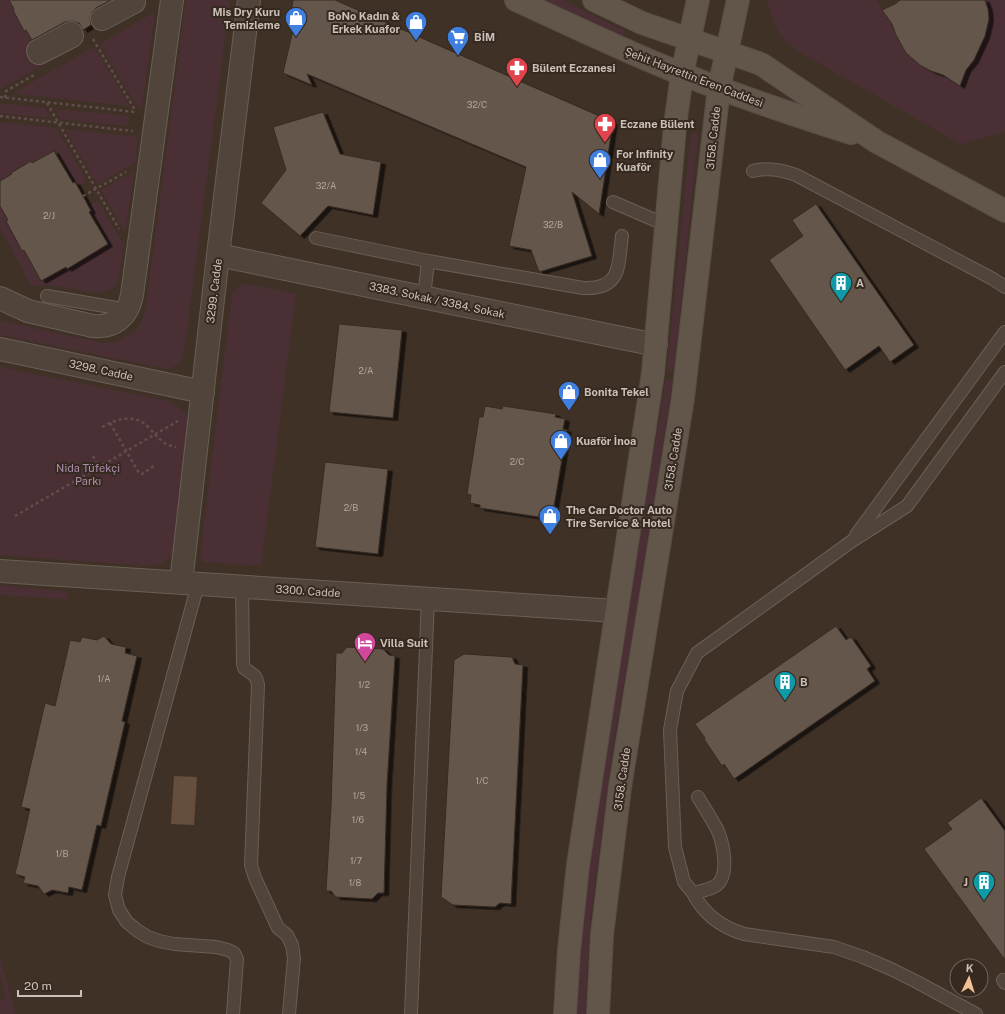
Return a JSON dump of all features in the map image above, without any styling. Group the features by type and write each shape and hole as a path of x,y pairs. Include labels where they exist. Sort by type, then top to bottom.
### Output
{"street":[{"path":"0,298 28,310 94,326 101,326 114,322 128,310 132,295 172,0"},
{"name":"3299. Cadde","path":"190,584 196,448 250,0"},
{"name":"Şehit Hayrettin Eren Caddesi","path":"516,0 682,74 759,103 877,142"},
{"name":"Şehit Hayrettin Eren Caddesi","path":"594,0 642,23 761,64 877,142 1005,211"},
{"path":"565,1014 578,865 651,387 675,126 682,74 698,0"},
{"name":"3158. Cadde","path":"598,1014 602,935 620,787 683,398 719,88 738,0"},
{"name":"3383. Sokak / 3384. Sokak","path":"218,256 656,345"},
{"name":"3298. Cadde","path":"0,349 202,400"},
{"name":"3300. Cadde","path":"0,571 616,611"}],"lane":[{"path":"753,171 762,168 780,170 796,175 986,275 1005,287"},
{"path":"613,202 666,225"},
{"path":"316,238 428,261 592,289 602,287 613,280 618,266 622,236"},
{"path":"424,297 428,261"},
{"path":"47,296 128,310"},
{"path":"852,541 1005,332"},
{"path":"976,1014 891,969 834,947 744,934 731,930 707,914 684,882 675,847 670,730 677,691 697,652 852,541 907,506 1005,372"},
{"path":"190,584 114,895 119,910 127,922 148,937 174,944 216,947 234,953 237,959 233,1014"},
{"path":"242,587 243,663 244,668 253,673 257,678 258,684 251,866 278,928 287,935 292,945 294,958 289,1014"},
{"path":"412,1014 428,599"},
{"path":"693,893 717,885 723,874 725,857 717,830 698,797"}],"path":[{"path":"92,37 136,112"},
{"path":"0,97 141,113"},
{"path":"47,103 121,233"},
{"path":"0,116 139,132"},
{"path":"83,196 128,171"},
{"path":"15,516 155,435 202,400"},
{"path":"102,427 120,418 136,419 144,422 162,442 168,445 182,448 196,448"},
{"path":"110,423 140,474 155,465"},
{"path":"93,456 99,467"}],"green space":[{"path":"0,0 9,0 24,30 26,30 39,53 76,33 82,43 0,89"},
{"path":"186,0 230,0 185,346 180,361 175,366 167,369 0,335 0,321 103,343 114,343 133,333 140,325 146,306"},
{"path":"546,0 562,0 625,31 622,35"},
{"path":"767,0 876,0 882,10 900,0 1005,0 1005,132 961,144 796,50 780,34 774,22"},
{"path":"155,12 142,108 137,107 100,44"},
{"path":"94,47 130,106 16,94 17,91"},
{"path":"0,103 45,108 51,118 0,113"},
{"path":"55,109 129,116 128,126 60,119"},
{"path":"0,122 56,128 87,181 77,186 56,149 32,163 31,161 11,172 11,174 0,181"},
{"path":"65,129 138,137 135,163 97,184"},
{"path":"691,132 698,133 698,135 674,371 667,370"},
{"path":"134,172 125,233 101,190"},
{"path":"98,201 124,245 119,276 115,286 109,290 98,293 49,285 31,286 0,227 0,206 8,220 6,222 22,251 24,250 42,281 66,267 67,269 88,257 87,255 110,243 89,206"},
{"path":"246,284 296,294 261,566 204,562 200,557 232,294 239,286"},
{"name":"Nida Tüfekçi Parkı","path":"0,367 172,402 185,413 189,419 176,552 170,558 164,562 149,566 0,555"},
{"path":"666,379 673,380 631,645 614,737 591,913 585,1014 575,1014 583,911 606,735"},
{"path":"0,585 68,592 67,599 0,595"},
{"path":"0,958 16,1014 0,1014 0,1000 6,998 0,972"}],"shaded area":[{"path":"174,776 197,777 194,825 171,824"}],"building":[{"path":"9,0 111,0 96,8 92,12 90,18 91,25 83,30 79,23 72,21 65,22 32,40 26,30 24,31"},
{"path":"293,0 335,0 613,122 599,214 572,192 592,256 539,272 531,250 509,246 526,167 307,74 312,85 283,73 293,30 289,28"},
{"path":"900,0 985,0 989,19 985,36 974,60 966,70 960,86 943,75 920,65 906,53 892,24 882,10"},
{"path":"323,112 340,154 381,162 373,215 328,206 300,236 261,203 286,170 273,127"},
{"path":"54,151 73,183 75,182 91,211 89,212 108,244 67,269 66,267 41,281 24,250 22,251 6,221 8,220 0,206 0,181 31,161 32,163"},
{"name":"A","path":"816,204 914,345 890,362 879,346 845,370 769,260 803,236 792,220"},
{"path":"339,324 402,330 393,418 329,412"},
{"path":"485,406 502,409 503,406 556,414 555,417 565,419 563,429 567,430 554,506 551,506 550,516 539,514 539,517 480,508 480,505 470,503 471,495 467,494 479,417 483,417"},
{"path":"325,462 388,469 378,554 315,547"},
{"name":"B","path":"836,626 846,640 851,637 871,666 867,669 875,681 734,779 724,764 722,766 695,724"},
{"path":"104,636 111,644 126,647 125,653 137,656 122,721 125,722 101,826 97,825 82,890 69,887 68,893 52,890 44,894 38,886 23,883 25,877 15,874 30,809 21,807 45,703 55,706 70,640 80,642 82,637 97,640"},
{"path":"347,647 383,649 389,655 395,656 387,785 384,893 378,893 372,899 336,897 331,891 326,891 331,807 336,653 342,653"},
{"path":"464,654 512,657 515,664 523,665 511,904 500,903 495,907 453,905 441,897 454,660"},
{"name":"J","path":"981,798 1005,831 1005,960 924,849 952,829 947,823"}],"place":[{"name":"Mis Dry Kuru Temizleme","path":"296,38"},
{"name":"BoNo Kadın & Erkek Kuafor","path":"416,42"},
{"name":"BİM","path":"458,56"},
{"name":"Bülent Eczanesi","path":"517,88"},
{"name":"Eczane Bülent","path":"605,144"},
{"name":"For Infinity Kuaför","path":"600,180"},
{"name":"A","path":"841,302"},
{"name":"Bonita Tekel","path":"569,412"},
{"name":"Kuaför İnoa","path":"561,460"},
{"name":"The Car Doctor Auto Tire Service & Hotel","path":"550,536"},
{"name":"Villa Suit","path":"365,662"},
{"name":"B","path":"785,702"},
{"name":"J","path":"984,902"}]}
